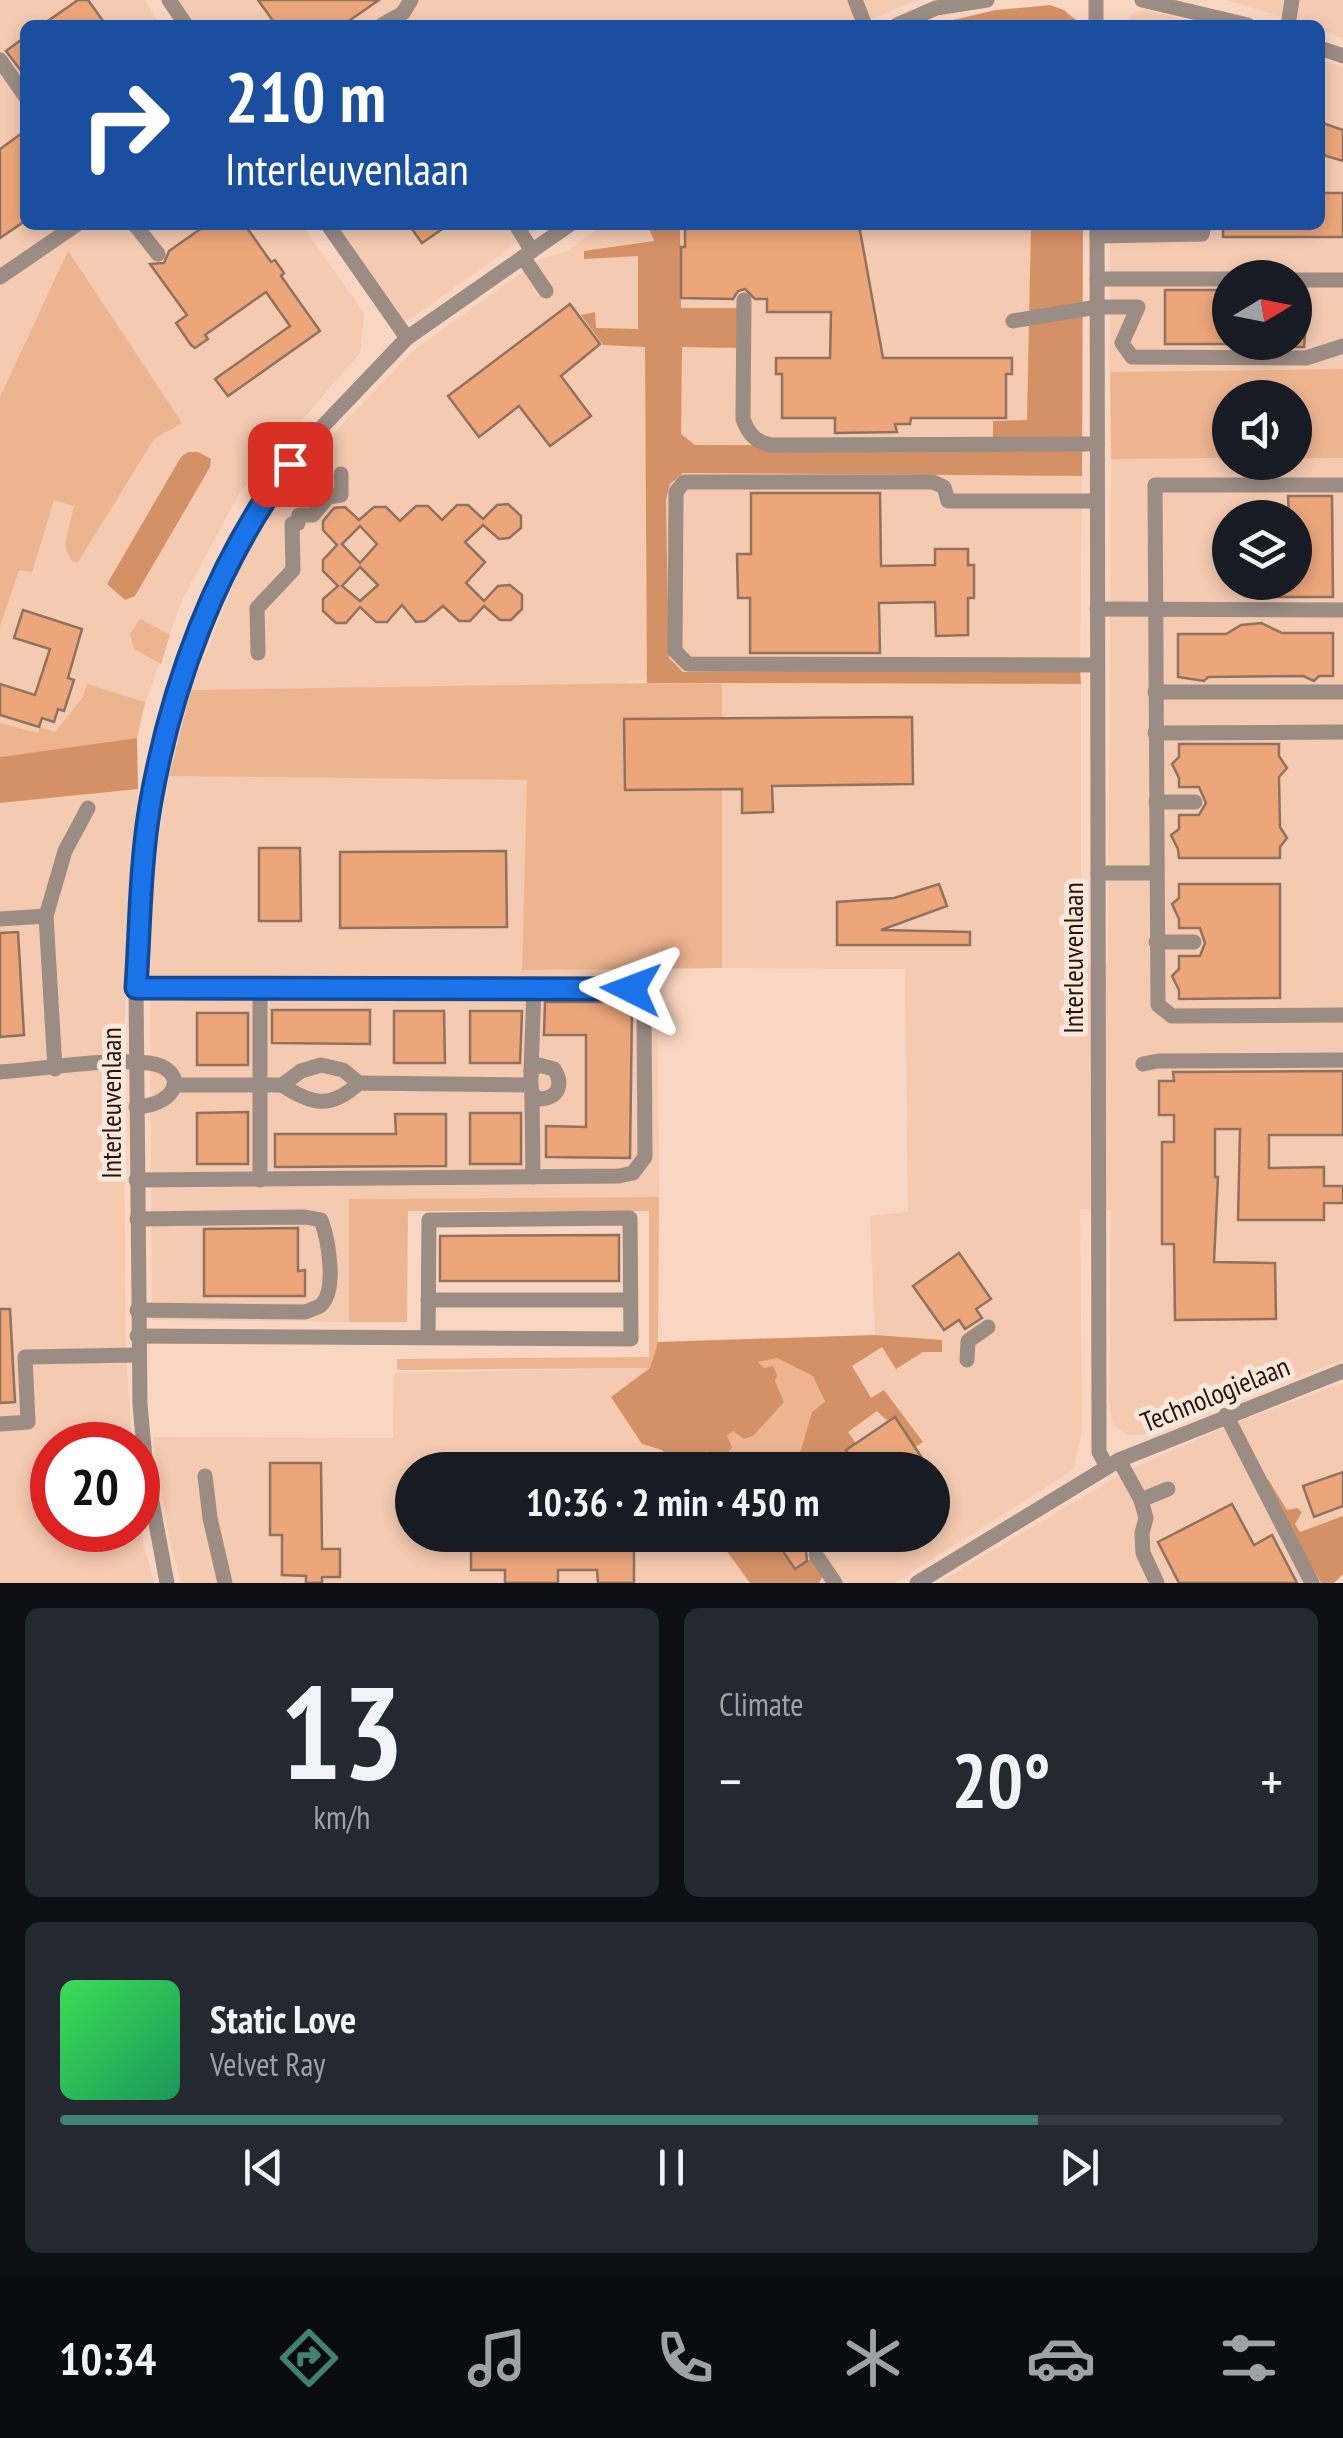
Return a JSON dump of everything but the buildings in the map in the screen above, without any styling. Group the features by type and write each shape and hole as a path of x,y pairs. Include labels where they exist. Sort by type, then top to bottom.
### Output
{"street":[{"path":"390,20 402,13 411,0"},
{"path":"911,20 936,8 987,0"},
{"path":"1153,1 1185,17"},
{"path":"0,60 20,89"},
{"path":"0,278 69,230"},
{"path":"139,230 158,254"},
{"path":"331,230 407,338"},
{"path":"518,230 546,291"},
{"name":"Interleuvenlaan","path":"167,1583 146,1469 138,1355 136,988 150,807 180,680 204,616 277,482 335,412 407,338 563,230"},
{"path":"1096,230 1202,234 1203,230"},
{"name":"Interleuvenlaan","path":"1096,230 1099,1452 1113,1463"},
{"path":"1097,279 1212,279"},
{"path":"1312,280 1343,280"},
{"path":"744,300 743,418 757,442 1097,444"},
{"path":"1012,321 1097,308 1158,306"},
{"path":"1122,342 1138,307"},
{"path":"1097,343 1122,342"},
{"path":"1122,342 1132,357 1306,358 1343,346"},
{"path":"258,653 258,608 293,570 292,524 298,523 299,516 313,515 328,497 341,496 341,474"},
{"path":"1097,501 948,501 944,487 933,482 684,482 676,492 675,651 688,664 1097,664"},
{"path":"1343,484 1155,485 1158,1006 1172,1016 1343,1015"},
{"path":"1097,609 1343,610"},
{"path":"1156,692 1343,692"},
{"path":"1156,732 1343,732"},
{"path":"1156,802 1195,802"},
{"path":"55,1069 46,916 65,850 88,808"},
{"path":"1098,873 1156,873"},
{"path":"0,919 46,916"},
{"path":"1156,942 1194,942"},
{"path":"533,1177 534,987"},
{"path":"136,988 631,989 644,1006 645,1157 633,1173 619,1176 136,1180"},
{"path":"260,989 260,1180"},
{"path":"1144,1064 1158,1060 1343,1060"},
{"path":"0,1072 136,1063 163,1066 171,1074 172,1095 164,1102 136,1106"},
{"path":"282,1085 300,1071 321,1065 343,1070 359,1084"},
{"path":"174,1085 282,1085 300,1096 322,1102 342,1098 359,1084 531,1084"},
{"path":"136,1219 305,1217 321,1220 329,1240 329,1292 320,1306 306,1312 137,1310"},
{"path":"138,1336 428,1338 630,1338 630,1218 429,1220 428,1338"},
{"path":"428,1300 630,1300"},
{"path":"967,1360 968,1341 988,1327"},
{"path":"0,1424 28,1422 25,1357 138,1355"},
{"name":"Technologielaan","path":"1113,1463 1343,1371"},
{"path":"1226,1415 1312,1583"},
{"path":"918,1583 1113,1463 1142,1500 1146,1518 1143,1553 1157,1583"},
{"path":"205,1476 225,1583"},
{"path":"1142,1500 1168,1490"},
{"path":"816,1555 835,1583"}],"shaded area":[{"path":"0,0 144,0 158,20 20,20 20,230 306,230 364,313 360,353 240,492 182,600 137,738 0,757"},
{"path":"169,0 917,0 869,20 183,20"},
{"path":"1227,0 1343,0 1343,38 1325,32 1325,20 1291,20"},
{"path":"1050,5 1076,20 953,20 996,10"},
{"path":"1149,11 1190,20 1127,20 1134,12"},
{"path":"1325,61 1343,67 1343,369 1110,372 1110,230 1325,230"},
{"path":"331,230 535,230 399,327"},
{"path":"596,230 1083,230 1082,459 659,459 658,678 609,684 191,690 244,558 271,512 314,454 415,349 541,259 567,251"},
{"path":"650,230 680,230 681,308 738,308 739,348 682,347 681,434 695,445 993,446 993,421 1027,420 1031,230 1083,230 1082,476 683,473 670,484 666,500 669,658 683,672 1080,668 1081,684 647,683 645,347 603,345 581,315 595,312 596,328 638,329 638,256 584,259 584,251 654,241"},
{"path":"68,251 182,423 154,439 78,562 72,561 66,550 74,506 54,500 32,572 19,570 0,626 0,397"},
{"path":"1343,369 1343,458 1312,458 1312,380 1212,380 1212,458 1111,459 1110,372"},
{"path":"188,452 211,459 210,467 135,596 125,600 107,584 181,457"},
{"path":"1212,458 1212,480 1312,480 1312,458 1343,458 1343,1360 1142,1435 1127,1435 1113,1424 1109,1403 1111,1210 1080,1209 1082,1429 1074,1469 950,1548 950,1452 395,1452 395,1552 944,1552 895,1583 181,1583 160,1481 160,1437 393,1438 394,1373 649,1368 658,1342 875,1335 870,1216 908,1212 905,969 722,968 722,684 1081,684 1081,964 1108,963 1111,459"},
{"path":"683,473 1082,476 1080,668 683,672 669,659 666,500 670,484"},
{"path":"140,619 170,635 161,664 134,649 130,634"},
{"path":"87,684 145,702 137,738 0,757 0,723 38,733 40,727 55,732 83,697"},
{"path":"722,684 722,968 522,970 527,780 169,776 191,690"},
{"path":"137,738 138,789 0,803 0,757"},
{"path":"169,776 527,780 657,968 659,1197 350,1199 349,1322 152,1320 150,989 154,867"},
{"path":"138,789 123,1063 126,1355 130,1422 30,1422 30,1552 145,1552 154,1583 0,1583 0,803"},
{"path":"659,1197 658,1342 650,1368 397,1370 397,1359 649,1357 649,1211 408,1211 407,1322 349,1322 349,1199"},
{"path":"875,1335 942,1340 942,1352 923,1352 896,1369 882,1347 852,1366 871,1398 884,1390 923,1442 915,1447 877,1411 848,1432 856,1443 847,1452 800,1452 812,1412 825,1402 813,1376 777,1358 758,1362 764,1368 773,1366 784,1402 753,1436 744,1439 733,1431 727,1436 732,1447 729,1452 663,1452 642,1444 611,1397 650,1368 658,1342"},
{"path":"777,1358 813,1376 825,1403 801,1452 706,1452 733,1431 763,1368 757,1361"},
{"path":"1343,1383 1343,1516 1300,1532 1269,1479 1321,1583 938,1583 1125,1472 1229,1425"},
{"path":"1268,1479 1287,1510 1297,1508 1302,1512 1295,1524 1300,1532 1343,1516 1343,1574 1334,1583 1321,1583 1265,1482"},
{"path":"727,1552 784,1552 795,1569 812,1558 823,1576 819,1583 750,1583"}],"route":[{"path":"290,464 264,502 204,616 180,680 150,807 136,988 631,989"}]}
